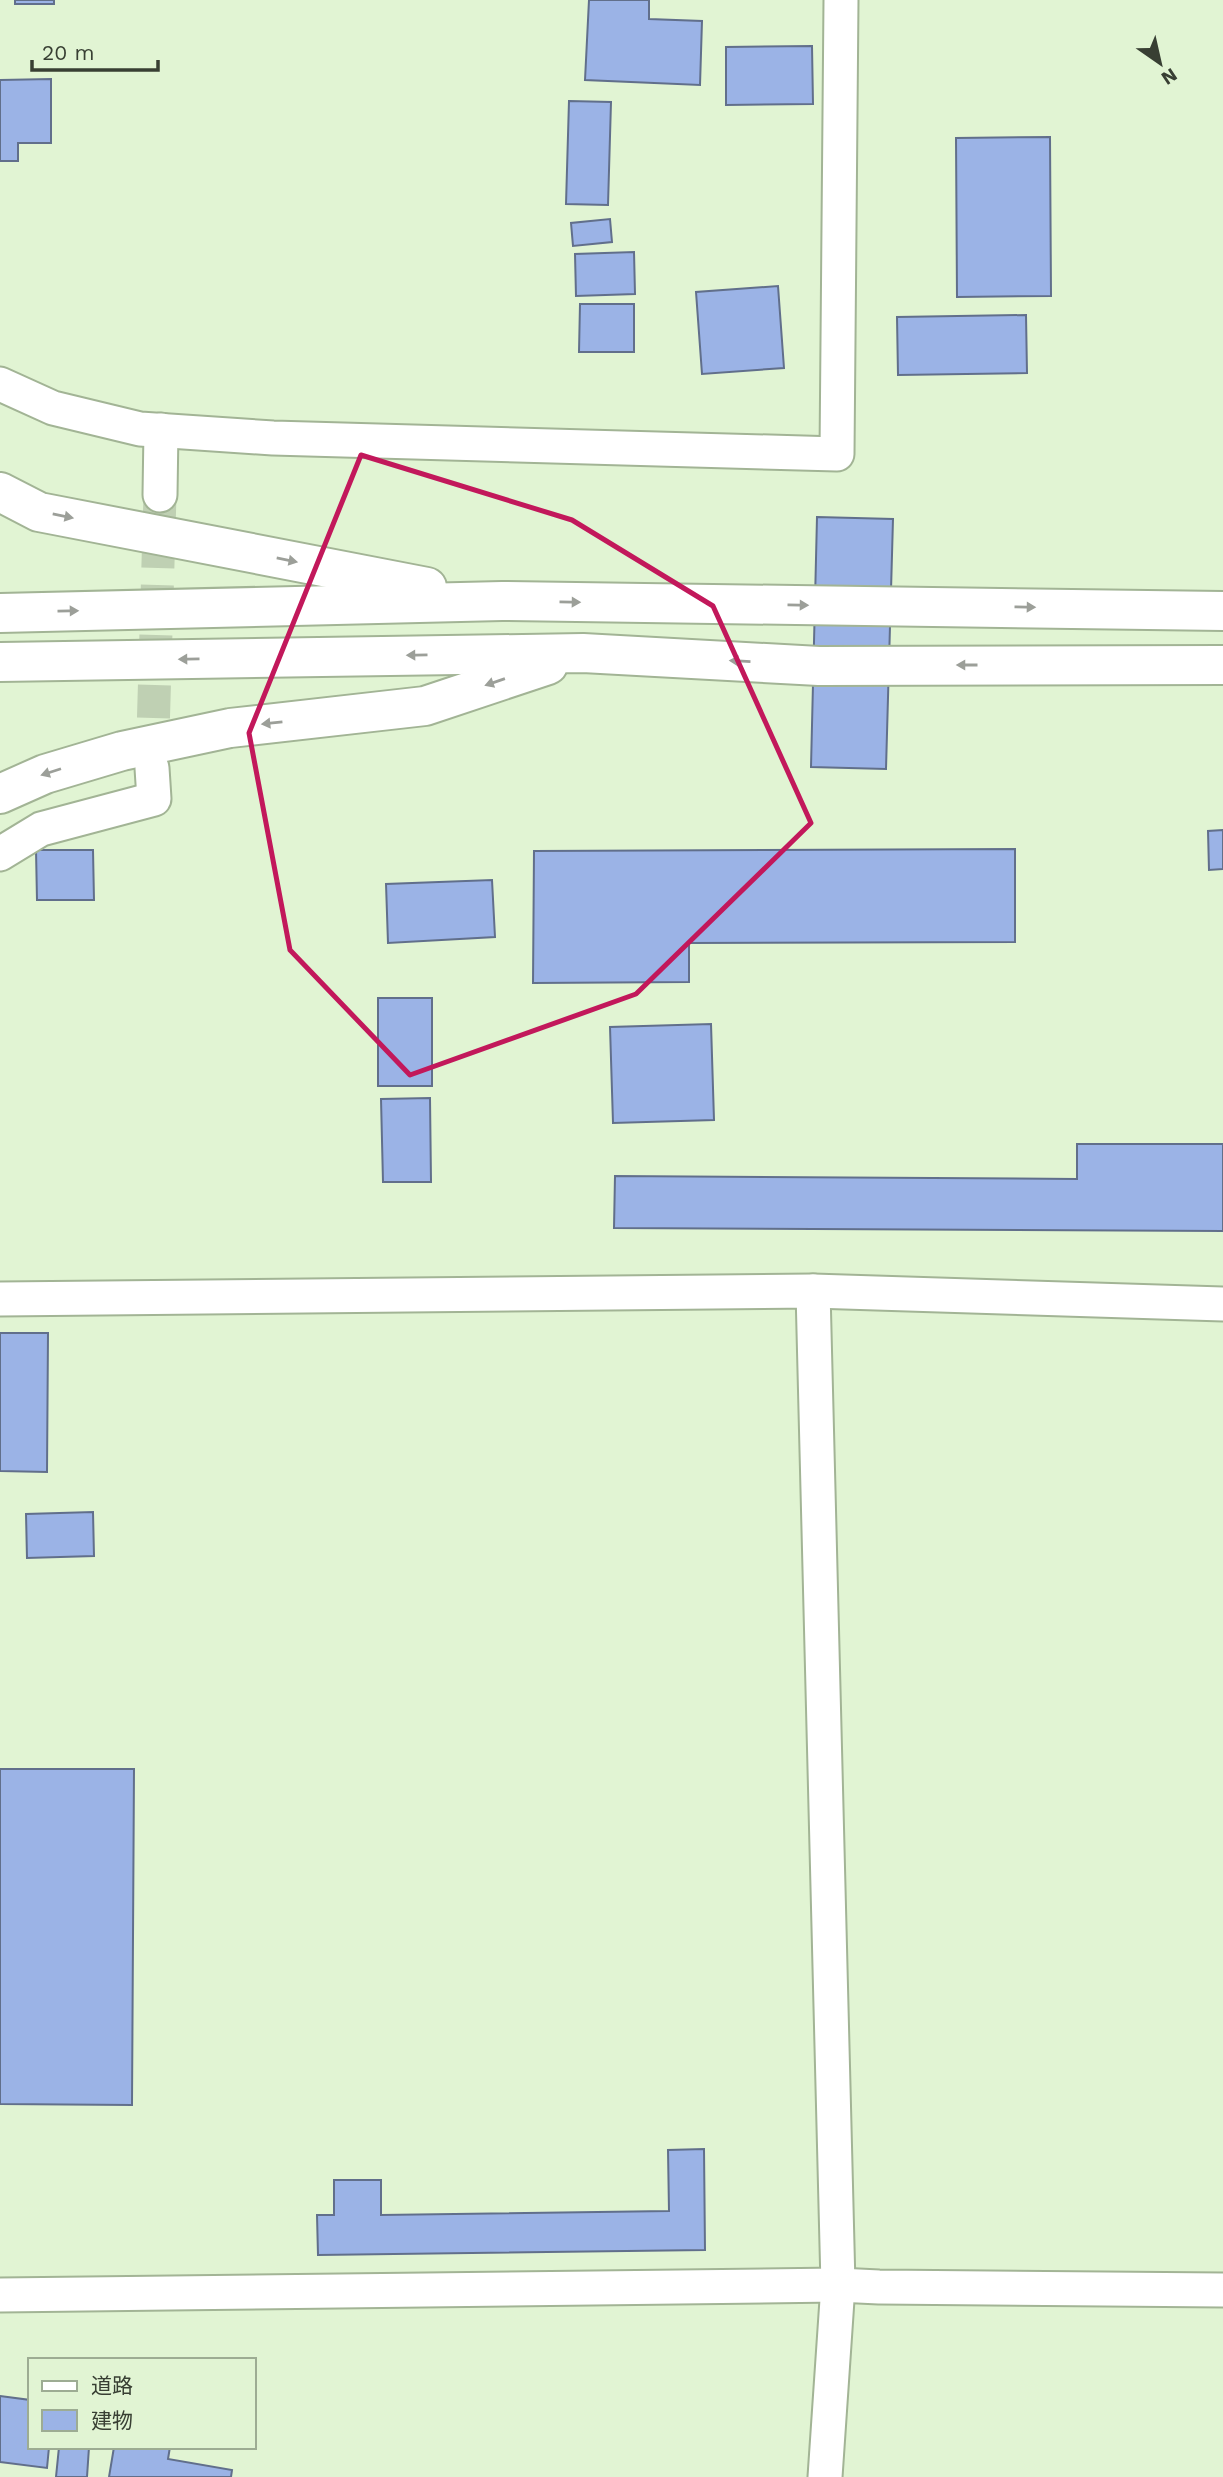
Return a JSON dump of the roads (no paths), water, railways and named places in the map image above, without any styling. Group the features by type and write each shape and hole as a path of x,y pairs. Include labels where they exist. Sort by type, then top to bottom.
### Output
{"highway":[{"path":"0,492 39,512 502,601"},
{"path":"1081,608 1223,587"},
{"path":"0,613 502,601 1223,611"},
{"path":"0,794 45,774 109,755 230,728 425,706 583,653"},
{"path":"0,662 583,653 819,666 1223,666"},
{"path":"1133,664 1223,681"}],"street":[{"path":"0,384 53,408 139,429 273,438 837,454 841,0"},
{"path":"160,495 161,430"},
{"path":"0,854 41,829 154,799 152,768"},
{"path":"813,1291 838,2285 825,2477"},
{"path":"0,1299 813,1291 1223,1304"},
{"path":"0,2295 838,2285 892,2288 1223,2290"}],"tunnel":[{"path":"152,768 160,495"}]}
